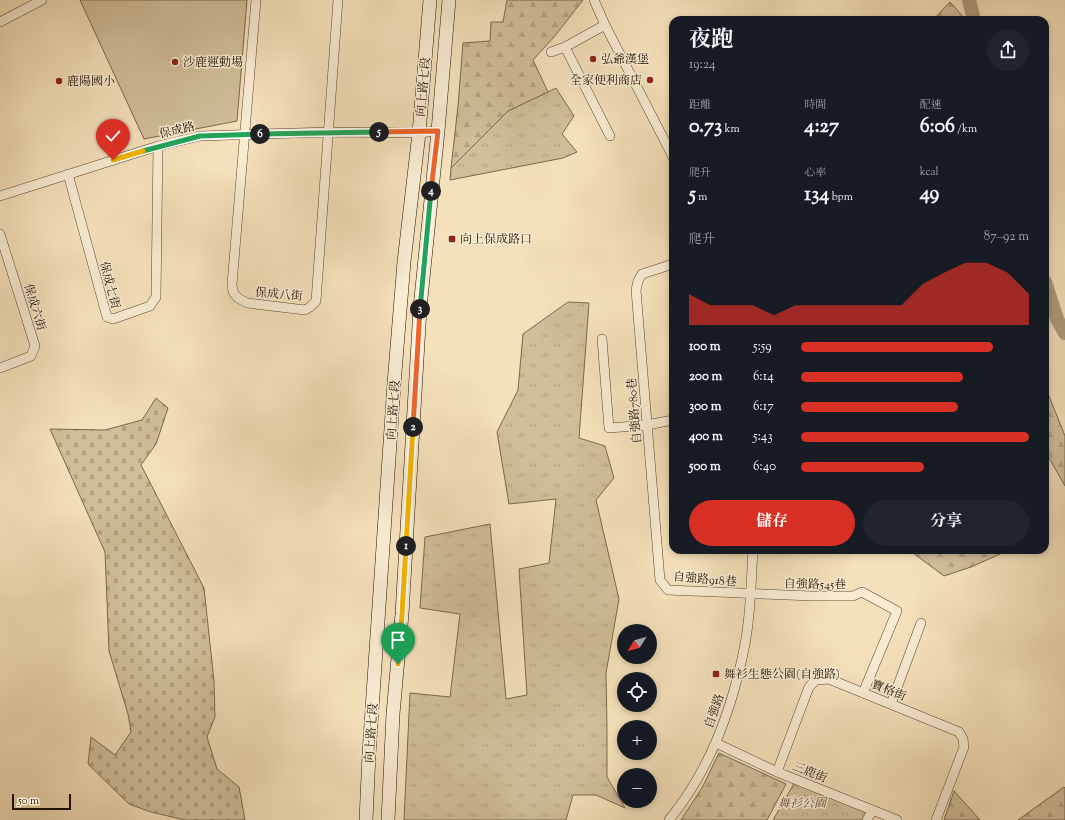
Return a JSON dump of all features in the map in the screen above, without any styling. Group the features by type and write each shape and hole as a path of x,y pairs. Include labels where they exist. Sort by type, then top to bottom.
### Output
{"main road":[{"name":"向上路七段","path":"366,820 398,330 404,262 419,133 430,0"},
{"name":"向上路七段","path":"388,820 393,714 402,614 420,308 450,0"}],"street":[{"name":"保成八街","path":"256,0 232,284 233,292 238,298 247,303 305,310 316,301 338,0"},
{"path":"594,0 605,25 669,149"},
{"path":"0,22 36,1"},
{"path":"551,52 565,47 605,25"},
{"path":"565,47 610,136"},
{"name":"保成路","path":"0,196 158,146 200,136 329,132 419,133 438,131"},
{"name":"保成七街","path":"68,174 107,317 113,319 150,306 156,297 158,146"},
{"name":"保成六街","path":"0,234 35,346 31,356 0,368"},
{"name":"自強路780巷","path":"660,580 636,290 638,281 642,274 669,265"},
{"path":"602,339 609,428 647,425 669,421"},
{"name":"自強路","path":"669,820 691,790 716,743 735,686 745,642 751,595 753,554"},
{"name":"自強路918巷","path":"660,580 668,590 751,595"},
{"name":"自強路545巷","path":"751,595 853,596 862,592 898,611 863,693"},
{"path":"891,704 921,623"},
{"name":"寶格街","path":"777,772 809,687 816,680 829,679 959,732 963,739 964,747 936,820"},
{"name":"三鹿街","path":"716,743 777,772 896,820"},
{"path":"867,820 872,811"}],"green space":[{"name":"沙鹿運動場","path":"80,0 247,0 237,121 144,139"},
{"path":"507,0 583,0 554,37 533,60 548,92 508,111 451,168 463,43 490,41 491,22 503,22"},
{"path":"950,2 962,16 937,16"},
{"path":"556,88 574,116 562,134 577,152 563,158 450,180 451,168 508,111"},
{"path":"568,302 589,303 579,438 605,446 614,478 596,500 619,599 606,673 607,777 617,794 617,804 596,795 573,795 566,820 404,820 410,693 450,697 460,614 420,608 425,537 490,524 506,699 527,695 519,569 549,563 556,499 509,504 497,432 518,390 523,334"},
{"path":"1049,396 1065,436 1065,486 1049,458"},
{"path":"156,398 168,408 156,444 141,465 204,588 214,681 215,717 207,737 217,769 239,787 245,820 185,820 151,812 129,804 88,764 91,737 115,755 131,732 128,714 109,651 105,552 50,429 105,430 142,420"},
{"path":"914,554 1000,554 971,567 944,576"},
{"path":"719,753 786,784 767,820 681,820 702,788"},
{"name":"舞衫公園","path":"795,782 872,811 866,820 773,820"},
{"path":"1064,787 1065,820 1018,820"},
{"path":"954,791 980,820 944,820"}],"waterway":[{"path":"969,0 973,16"},
{"path":"1049,294 1057,319 1065,333"}],"place":[{"name":"弘爺漢堡","path":"593,59"},
{"name":"沙鹿運動場","path":"175,62"},
{"name":"全家便利商店","path":"650,80"},
{"name":"鹿陽國小","path":"59,81"},
{"name":"向上保成路口","path":"452,239"},
{"name":"舞衫生態公園(自強路)","path":"716,674"}],"route":[{"path":"113,160 158,146 200,136 329,132 419,133 438,131 420,308 398,664"}]}
